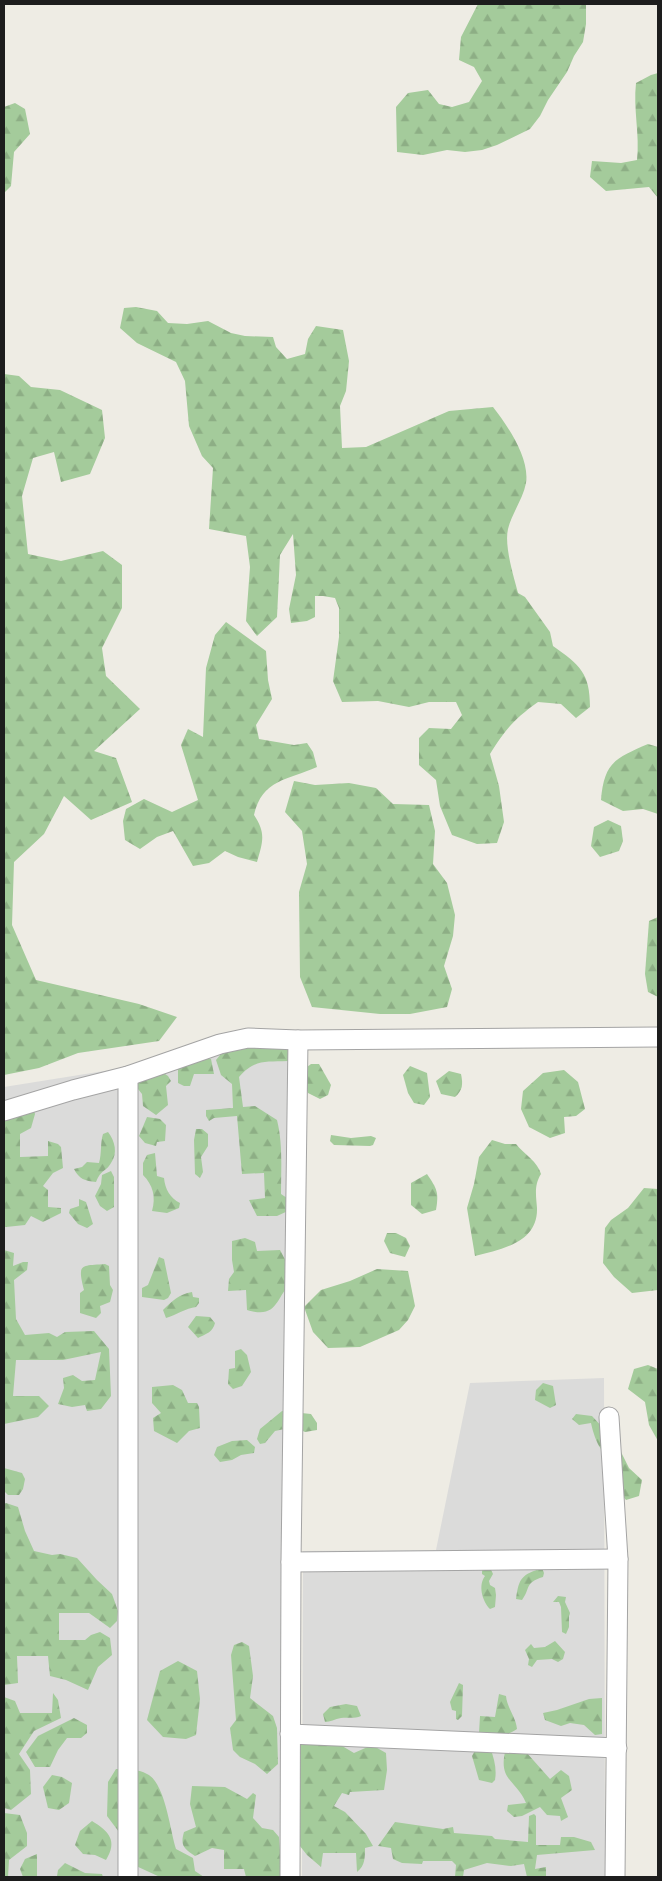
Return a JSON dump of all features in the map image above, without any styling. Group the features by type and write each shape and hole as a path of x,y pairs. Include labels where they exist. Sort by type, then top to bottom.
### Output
{"street":[{"path":"4,1111 128,1076 220,1044 248,1038 298,1040 658,1037"},
{"path":"290,1877 291,1562 298,1040"},
{"path":"128,1076 128,1877"},
{"path":"609,1417 618,1558 615,1877"},
{"path":"291,1562 618,1558"},
{"path":"290,1734 617,1748"}],"shaded area":[{"path":"298,1040 290,1877 4,1877 4,1087"},
{"path":"604,1378 605,1877 302,1877 303,1551 436,1550 470,1383"}],"green space":[{"path":"478,4 586,4 586,24 583,42 567,72 530,129 482,150 465,152 447,150 423,155 397,152 396,107 408,93 428,90 439,104 452,107 469,102 482,81 474,67 459,60 461,37"},
{"path":"658,73 658,198 649,187 606,191 590,177 592,161 621,163 637,160 636,83"},
{"path":"15,103 25,109 30,134 14,152 11,186 4,193 4,107"},
{"path":"136,307 157,311 168,323 187,324 208,321 231,333 245,336 273,337 276,347 287,359 305,354 308,339 316,326 343,330 349,361 346,391 340,406 342,448 366,447 449,411 493,407 505,423 521,453 526,473 525,489 510,523 507,536 510,561 518,593 525,597 550,632 553,646 582,671 590,695 590,707 576,718 561,704 538,702 522,714 500,738 490,754 499,786 504,822 497,843 477,844 452,835 440,806 436,780 419,765 419,738 429,728 451,729 462,715 456,702 429,702 409,707 378,701 342,702 333,681 339,637 339,608 335,598 315,596 315,617 307,621 291,623 289,609 296,575 293,534 280,555 277,617 257,636 246,621 250,567 246,536 209,529 213,468 202,456 189,426 185,381 176,362 137,343 120,328 124,308"},
{"path":"4,374 19,376 31,387 60,390 102,410 105,438 90,474 61,482 54,452 33,458 22,496 28,554 61,561 103,551 122,565 122,608 102,648 106,676 140,709 94,751 116,758 132,802 91,820 64,796 44,834 14,862 12,925 36,980 139,1004 177,1017 159,1041 78,1053 39,1068 4,1075"},
{"path":"226,622 266,651 268,680 272,699 256,725 259,739 294,745 307,743 313,752 317,767 278,782 263,794 254,815 262,832 261,848 257,862 225,851 209,863 193,866 173,831 157,837 140,849 125,840 123,821 126,809 144,799 172,812 198,800 181,745 188,729 203,737 206,668 215,635"},
{"path":"648,744 658,747 658,814 643,809 623,811 601,800 605,777 614,763 628,753"},
{"path":"294,781 315,785 349,783 376,788 393,804 429,805 435,831 433,864 447,883 455,915 453,936 444,966 452,989 447,1007 410,1014 380,1014 312,1007 300,977 299,892 307,864 302,831 285,812"},
{"path":"608,820 621,826 623,841 619,851 600,857 591,846 594,827"},
{"path":"658,917 658,997 648,992 645,974 649,921"},
{"path":"277,1040 291,1045 293,1055 288,1061 255,1064 239,1077 243,1107 255,1106 277,1120 281,1147 281,1194 290,1200 290,1210 277,1216 257,1216 249,1200 265,1198 264,1173 242,1174 237,1116 214,1118 209,1121 206,1116 206,1110 233,1108 232,1084 221,1075 216,1060 225,1049 251,1045 261,1049"},
{"path":"204,1058 211,1059 214,1074 194,1074 190,1086 178,1083 178,1067"},
{"path":"311,1064 319,1064 331,1085 328,1095 320,1099 308,1093 303,1081 303,1070"},
{"path":"410,1066 427,1073 430,1097 424,1105 414,1103 408,1093 403,1075"},
{"path":"156,1068 168,1076 171,1081 166,1086 168,1105 156,1115 143,1106 142,1094 134,1084"},
{"path":"564,1070 578,1082 585,1109 576,1116 564,1117 565,1133 550,1138 529,1127 521,1109 523,1091 543,1073"},
{"path":"449,1071 461,1074 462,1087 455,1097 441,1094 436,1081"},
{"path":"32,1103 35,1114 31,1128 20,1134 20,1157 48,1156 48,1141 61,1147 63,1168 53,1173 43,1186 48,1190 48,1207 61,1208 61,1213 43,1222 31,1216 25,1225 4,1227 4,1108"},
{"path":"147,1117 160,1119 166,1125 165,1141 157,1142 156,1146 145,1143 139,1136"},
{"path":"196,1129 202,1129 208,1134 208,1146 201,1157 203,1172 200,1178 195,1174 194,1140"},
{"path":"108,1132 115,1147 113,1159 96,1182 83,1179 74,1169 82,1167 87,1162 99,1163 103,1134"},
{"path":"331,1135 351,1138 371,1136 376,1138 373,1145 370,1146 334,1145 330,1141"},
{"path":"492,1140 505,1144 516,1144 534,1162 539,1170 541,1174 536,1186 536,1220 532,1229 517,1242 507,1247 475,1256 467,1208 479,1157"},
{"path":"155,1153 157,1176 164,1178 169,1193 173,1199 180,1203 179,1208 167,1213 152,1211 153,1192 143,1175 143,1163 147,1155"},
{"path":"111,1171 114,1177 114,1207 107,1211 100,1206 95,1196 101,1184 102,1175"},
{"path":"427,1174 436,1191 437,1204 436,1210 422,1214 411,1205 411,1183"},
{"path":"644,1188 658,1189 658,1290 632,1293 614,1277 603,1263 605,1228 611,1220 628,1208"},
{"path":"79,1199 86,1202 93,1224 87,1228 78,1224 69,1213 70,1209 79,1206"},
{"path":"387,1233 396,1233 406,1238 410,1246 405,1257 390,1253 384,1241"},
{"path":"245,1238 255,1242 257,1251 280,1250 290,1269 292,1281 275,1306 265,1312 247,1310 246,1290 228,1291 229,1279 234,1272 232,1241"},
{"path":"4,1250 14,1253 13,1266 28,1262 27,1270 14,1280 16,1319 25,1335 49,1333 57,1337 65,1332 94,1331 109,1349 111,1396 101,1409 87,1411 85,1405 72,1407 58,1404 64,1388 63,1378 73,1375 82,1381 95,1380 101,1352 63,1360 16,1360 13,1396 39,1396 49,1406 38,1417 4,1424"},
{"path":"159,1257 164,1259 171,1293 164,1300 142,1297 142,1288 148,1285"},
{"path":"105,1264 109,1266 110,1285 113,1290 110,1302 100,1306 101,1313 96,1318 80,1313 80,1293 84,1290 81,1270 86,1266"},
{"path":"377,1269 408,1271 415,1306 408,1320 399,1330 360,1347 328,1348 313,1332 304,1307 321,1290 350,1281"},
{"path":"192,1292 193,1297 199,1298 199,1303 196,1307 166,1318 163,1310 179,1296"},
{"path":"196,1316 210,1317 215,1323 211,1331 198,1338 188,1327"},
{"path":"241,1349 247,1355 251,1372 242,1386 233,1389 228,1384 229,1369 235,1368 235,1351"},
{"path":"648,1365 658,1369 658,1441 649,1425 645,1402 628,1389 634,1369"},
{"path":"543,1383 553,1386 556,1405 550,1408 535,1400 536,1390"},
{"path":"173,1385 182,1390 188,1403 197,1403 199,1407 200,1428 189,1431 177,1443 154,1431 153,1418 161,1413 152,1403 152,1387"},
{"path":"282,1411 311,1414 317,1423 317,1430 305,1432 294,1427 275,1431 265,1443 260,1444 257,1439 260,1429"},
{"path":"576,1414 592,1416 616,1442 629,1468 642,1480 639,1496 626,1500 621,1494 622,1479 620,1474 599,1446 591,1423 579,1425 572,1419"},
{"path":"247,1440 255,1447 254,1453 220,1462 214,1455 217,1447 232,1441"},
{"path":"4,1468 22,1473 25,1479 23,1489 19,1495 8,1495 4,1491"},
{"path":"4,1504 18,1507 25,1531 34,1551 77,1558 112,1594 118,1611 117,1621 110,1628 89,1613 59,1613 59,1640 85,1640 91,1635 100,1632 110,1638 112,1655 98,1667 88,1690 66,1680 50,1676 48,1656 17,1656 18,1683 4,1685"},
{"path":"489,1565 493,1574 489,1581 490,1585 495,1588 496,1595 495,1607 490,1609 483,1597 481,1588 485,1576 482,1574 482,1566"},
{"path":"542,1568 543,1577 530,1584 522,1600 516,1599 520,1581 526,1575"},
{"path":"558,1596 566,1597 565,1602 570,1613 569,1627 566,1634 562,1632 559,1602 553,1602"},
{"path":"555,1641 565,1652 563,1659 558,1662 552,1659 537,1660 532,1667 528,1665 529,1659 525,1650 531,1644 534,1648 545,1647"},
{"path":"242,1642 249,1646 253,1676 250,1698 273,1716 277,1728 278,1764 267,1774 255,1764 240,1757 233,1750 230,1728 236,1720 231,1655 234,1645"},
{"path":"178,1661 197,1671 200,1699 196,1735 186,1739 163,1737 147,1720 160,1671"},
{"path":"459,1683 463,1685 462,1716 458,1720 456,1719 456,1711 452,1710 450,1702"},
{"path":"53,1693 58,1700 61,1718 34,1731 19,1754 30,1770 31,1794 11,1810 4,1808 4,1697 15,1701 20,1713 52,1713"},
{"path":"499,1694 506,1696 517,1729 508,1734 499,1735 479,1733 480,1716 495,1717"},
{"path":"602,1698 602,1734 595,1735 584,1725 570,1723 561,1726 545,1720 543,1713 589,1699"},
{"path":"346,1704 357,1706 361,1716 325,1722 323,1714 330,1707"},
{"path":"74,1718 87,1725 87,1733 81,1738 67,1738 58,1750 50,1767 35,1767 26,1752 38,1736"},
{"path":"295,1739 332,1740 354,1753 372,1745 386,1753 387,1770 384,1790 350,1792 349,1795 342,1793 334,1806 345,1812 366,1834 373,1846 365,1848 363,1864 357,1872 356,1853 323,1853 321,1867 307,1855 296,1841"},
{"path":"477,1747 490,1747 496,1772 495,1780 492,1783 479,1780 472,1756"},
{"path":"506,1748 526,1752 550,1779 561,1770 569,1776 572,1790 561,1798 568,1817 561,1821 560,1816 547,1815 540,1807 522,1816 514,1817 507,1811 508,1805 526,1803 506,1774 504,1759"},
{"path":"116,1769 140,1771 153,1779 163,1796 176,1849 193,1858 195,1871 204,1877 160,1877 123,1860 119,1832 107,1816 108,1782"},
{"path":"52,1775 62,1777 72,1783 69,1803 59,1810 48,1808 43,1787"},
{"path":"192,1786 225,1787 247,1799 253,1793 256,1795 253,1818 262,1828 273,1830 279,1837 282,1877 246,1877 244,1869 224,1869 224,1850 212,1848 195,1856 186,1849 182,1841 184,1832 196,1827 190,1804"},
{"path":"4,1813 20,1815 27,1833 27,1846 9,1860 8,1877 4,1877"},
{"path":"534,1814 536,1816 536,1845 560,1845 561,1837 574,1837 591,1842 595,1850 537,1855 535,1869 546,1867 546,1877 527,1877 524,1864 511,1866 487,1863 464,1870 463,1877 455,1877 456,1865 452,1861 423,1861 422,1864 402,1863 393,1859 391,1848 378,1846 395,1822 443,1829 453,1827 454,1833 492,1836 495,1839 528,1842 529,1816"},
{"path":"92,1821 110,1837 110,1853 106,1860 95,1855 83,1854 75,1845 80,1831"},
{"path":"37,1854 37,1876 57,1876 58,1870 65,1863 85,1873 102,1874 103,1877 23,1877 20,1869 25,1859"}]}
